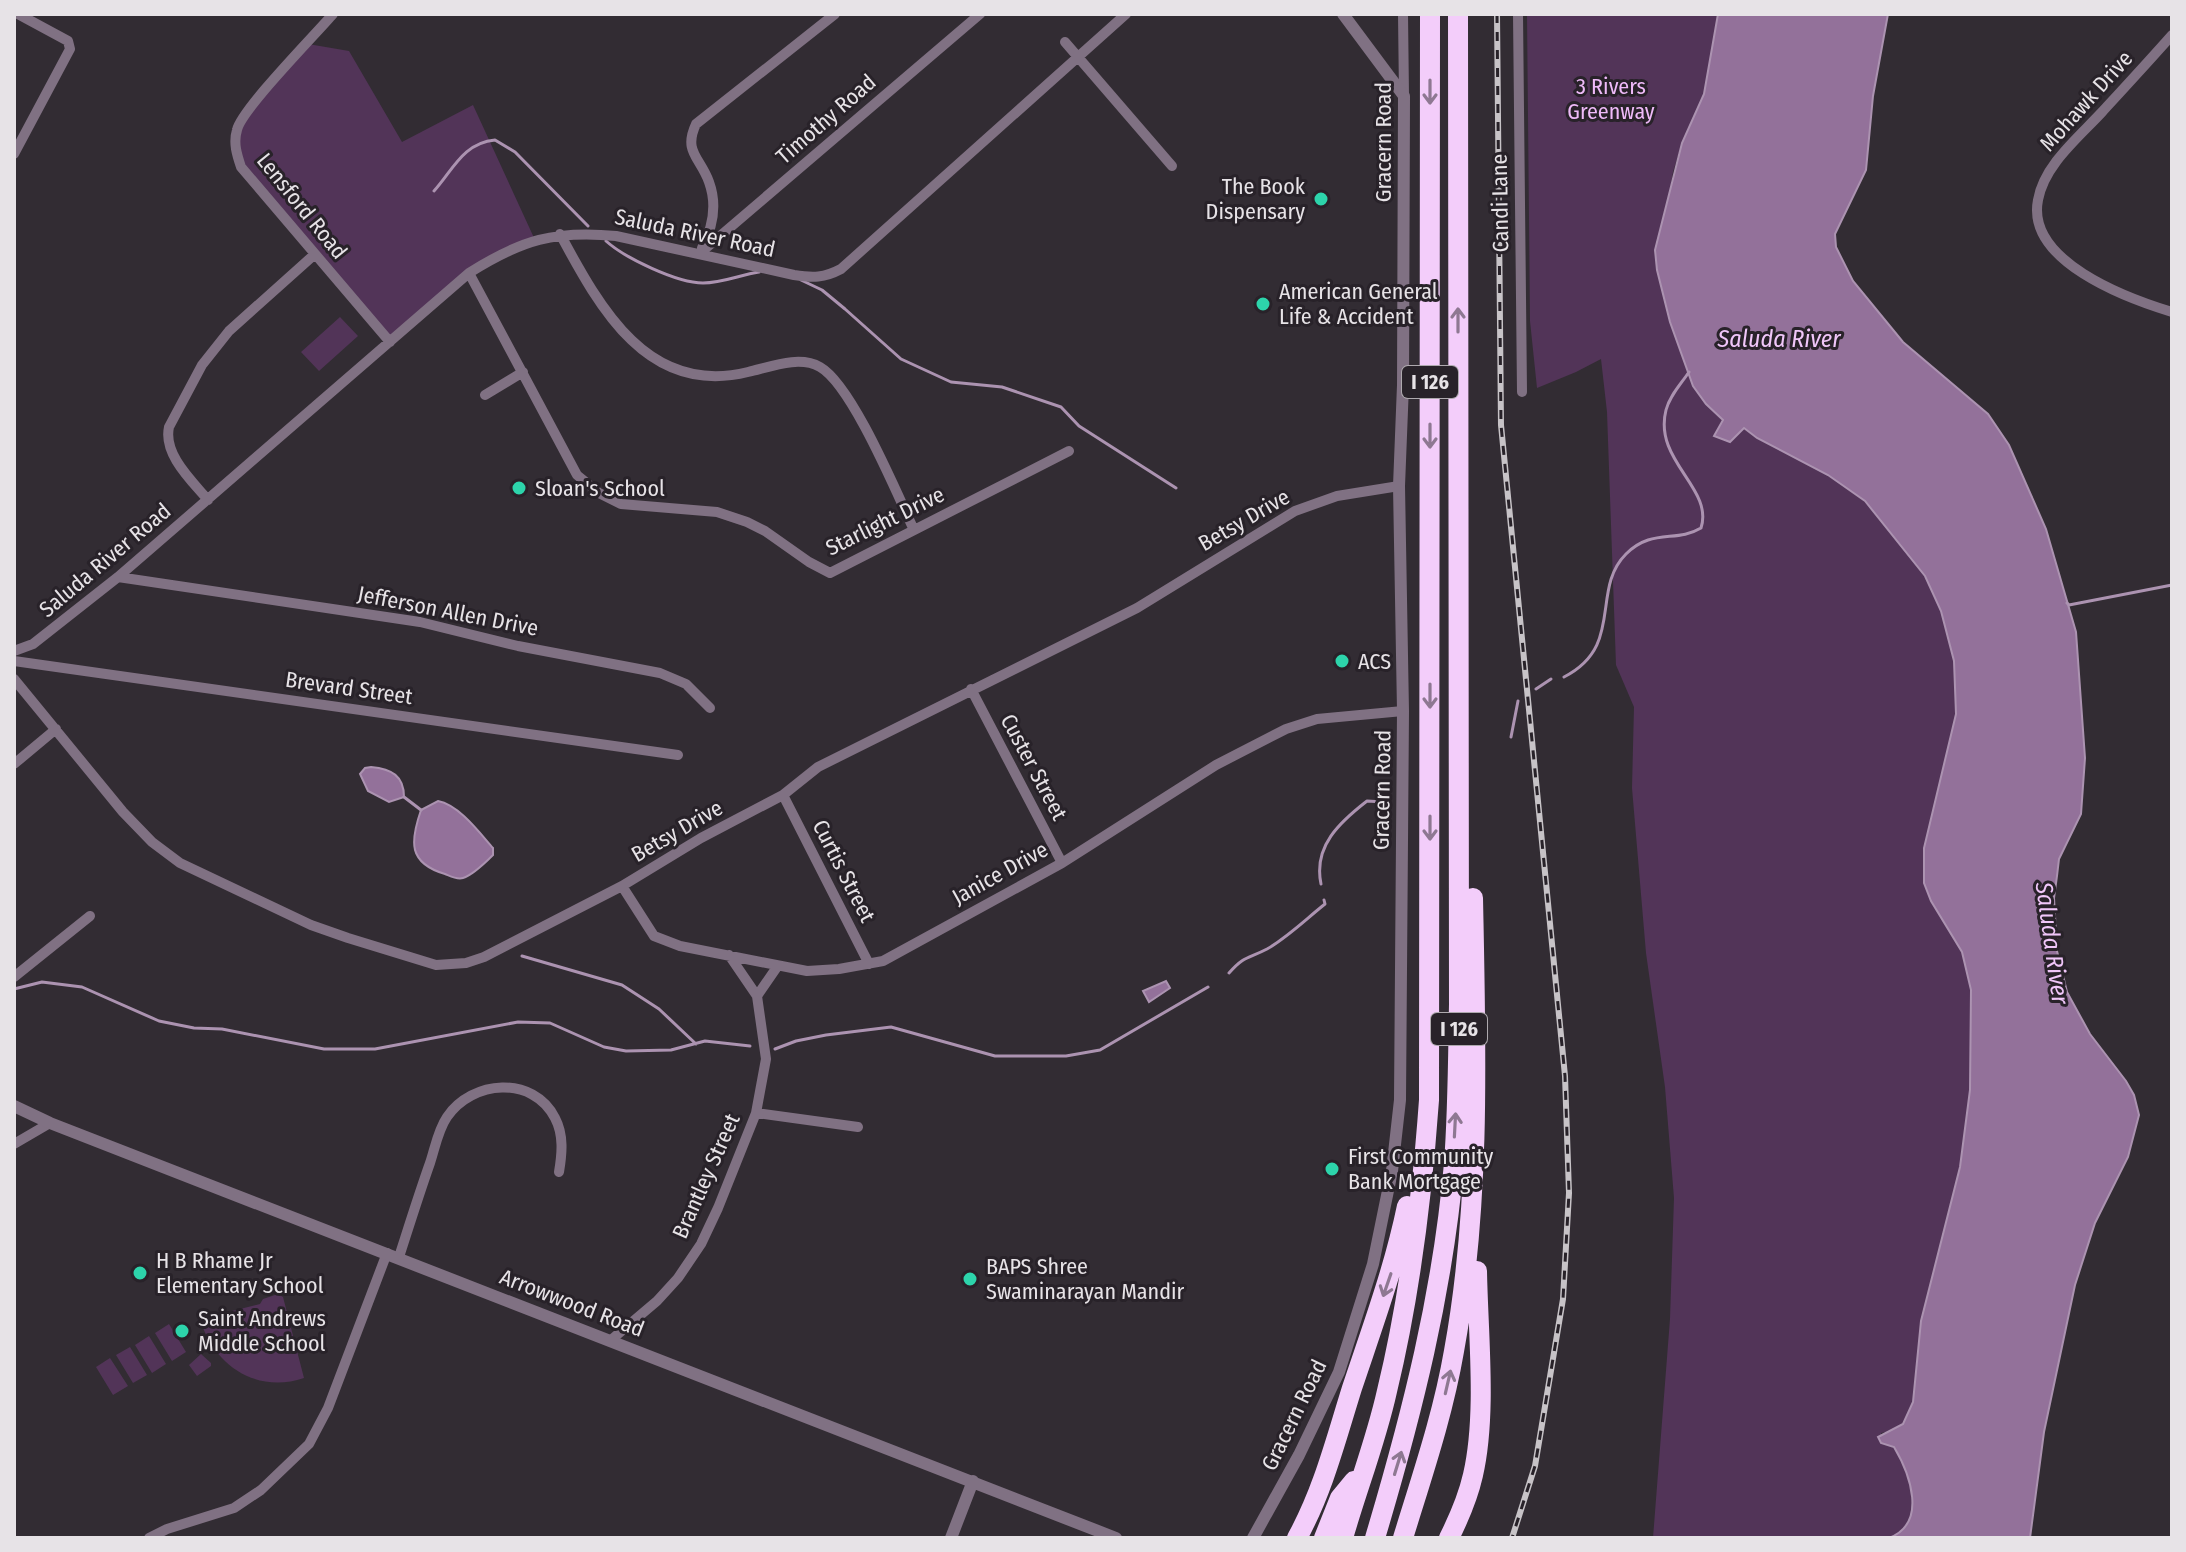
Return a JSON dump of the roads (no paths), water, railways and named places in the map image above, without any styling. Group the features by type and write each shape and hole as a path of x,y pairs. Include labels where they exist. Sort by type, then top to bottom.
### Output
{"highway":[{"name":"I 126","path":"1343,1538 1387,1395 1398,1343 1423,1184 1429,1100 1430,14"},
{"name":"I 126","path":"1375,1538 1416,1398 1435,1303 1453,1163 1459,1004 1458,14"},
{"path":"1449,1538 1469,1493 1478,1436 1468,705 1458,510"},
{"path":"1403,1538 1436,1432 1459,1324 1467,1260 1475,1099"},
{"path":"1297,1538 1316,1500 1396,1259 1429,1100"},
{"path":"1324,1538 1340,1498 1362,1472"}],"street":[{"path":"14,154 70,49 68,41 18,14"},
{"name":"Lensford Road","path":"333,14 250,108 237,127 235,147 241,167 390,342"},
{"path":"699,254 709,234 714,212 708,179 691,150 690,137 696,124 835,14"},
{"name":"Timothy Road","path":"699,254 980,14"},
{"name":"Saluda River Road","path":"14,651 33,644 118,577 469,273 511,249 560,234 616,236 813,278 827,276 841,269 1126,14"},
{"path":"1343,14 1404,96"},
{"name":"Gracern Road","path":"1253,1538 1299,1455 1339,1372 1373,1264 1392,1171 1400,1100 1403,711 1399,486 1403,385 1403,14"},
{"name":"Candi Lane","path":"1518,14 1522,392"},
{"name":"Mohawk Drive","path":"2172,35 2056,163 2041,190 2037,220 2044,239 2076,268 2130,297 2172,312"},
{"path":"1065,42 1172,166"},
{"path":"560,234 590,291 613,322 638,347 666,365 707,378 745,373 778,364 819,366 844,390 914,530"},
{"path":"208,500 169,448 169,427 202,365 229,331 315,254"},
{"name":"Starlight Drive","path":"469,273 577,475 599,493 621,504 717,512 765,531 830,573 1069,451"},
{"path":"485,395 523,372"},
{"name":"Betsy Drive","path":"14,679 123,812 152,842 180,863 311,925 436,965 466,963 484,957 622,886 701,838 783,795 818,767 1137,608 1295,511 1337,496 1399,486"},
{"name":"Jefferson Allen Drive","path":"118,577 420,622 518,646 660,673 686,684 710,708"},
{"name":"Brevard Street","path":"14,661 678,755"},
{"name":"Custer Street","path":"971,689 1062,863"},
{"name":"Janice Drive","path":"622,886 654,936 680,946 807,971 883,961 1062,863 1216,765 1286,729 1317,719 1403,711"},
{"path":"14,764 56,729"},
{"name":"Curtis Street","path":"783,795 869,964"},
{"path":"14,977 90,916"},
{"name":"Brantley Street","path":"611,1340 657,1301 678,1278 701,1244 756,1113 766,1059 757,996 729,955"},
{"path":"757,996 777,967"},
{"path":"149,1538 167,1529 234,1508 261,1490 309,1444 328,1408 393,1255 446,1119 468,1097 484,1089 519,1088 546,1105 561,1135 559,1172"},
{"name":"Arrowwood Road","path":"14,1106 50,1123 1116,1538"},
{"path":"756,1113 858,1127"},
{"path":"14,1144 50,1123"},
{"path":"951,1538 973,1481"}],"water":[{"name":"Saluda River","path":"1718,14 1888,14 1873,96 1866,170 1835,234 1836,247 1853,281 1903,342 1988,414 2009,445 2046,529 2076,632 2085,758 2081,814 2059,859 2054,898 2057,951 2067,992 2090,1034 2126,1081 2134,1095 2139,1115 2128,1157 2095,1223 2075,1285 2044,1432 2030,1538 1889,1538 1901,1531 1908,1521 1912,1497 1905,1470 1894,1447 1881,1443 1878,1437 1903,1424 1913,1402 1921,1321 1960,1167 1970,1090 1971,990 1962,952 1931,901 1924,883 1924,848 1956,714 1954,661 1941,611 1925,576 1865,501 1828,475 1744,428 1730,442 1714,436 1723,420 1693,386 1670,322 1655,250 1682,143 1704,94"},
{"path":"371,767 395,775 402,784 404,797 389,802 368,791 360,774"},
{"path":"438,801 461,813 493,848 493,855 475,872 463,878 454,878 424,864 415,850 415,832 421,810"},
{"path":"1166,981 1170,988 1149,1002 1143,991"}],"waterway":[{"path":"434,191 467,152 484,142 495,140 515,152 588,226"},
{"path":"606,241 652,268 692,282 717,282 759,272"},
{"path":"801,280 822,290 901,359 951,382 1002,387 1061,407 1079,426 1176,488"},
{"path":"1564,677 1583,664 1594,650 1601,634 1610,584 1626,554 1645,541 1682,535 1701,528 1703,514 1699,500 1675,459 1664,428 1668,405 1689,372"},
{"path":"2067,603 2172,585"},
{"path":"1536,689 1551,679"},
{"path":"1511,737 1518,701"},
{"path":"404,797 421,810"},
{"path":"1321,884 1321,858 1338,826 1367,801 1384,802"},
{"path":"1229,973 1243,960 1267,949 1290,933 1325,904 1324,900"},
{"path":"522,956 622,985 659,1009 696,1044"},
{"path":"14,989 42,982 82,987 159,1021 194,1028 222,1029 324,1049 375,1049 518,1022 550,1023 604,1047 626,1051 671,1050 705,1041 750,1046"},
{"path":"775,1049 826,1035 891,1027 995,1056 1066,1056 1100,1050 1208,987"}],"railway":[{"path":"1497,14 1501,425 1565,1076 1569,1193 1563,1299 1535,1466 1512,1538"}],"place":[{"name":"The Book Dispensary","path":"1321,199"},
{"name":"American General Life & Accident","path":"1263,304"},
{"name":"Sloan's School","path":"519,488"},
{"name":"ACS","path":"1342,661"},
{"name":"First Community Bank Mortgage","path":"1332,1169"},
{"name":"H B Rhame Jr Elementary School","path":"140,1273"},
{"name":"BAPS Shree Swaminarayan Mandir","path":"970,1279"},
{"name":"Saint Andrews Middle School","path":"182,1331"}],"park label":[{"name":"3 Rivers Greenway","path":"1611,98"}]}
